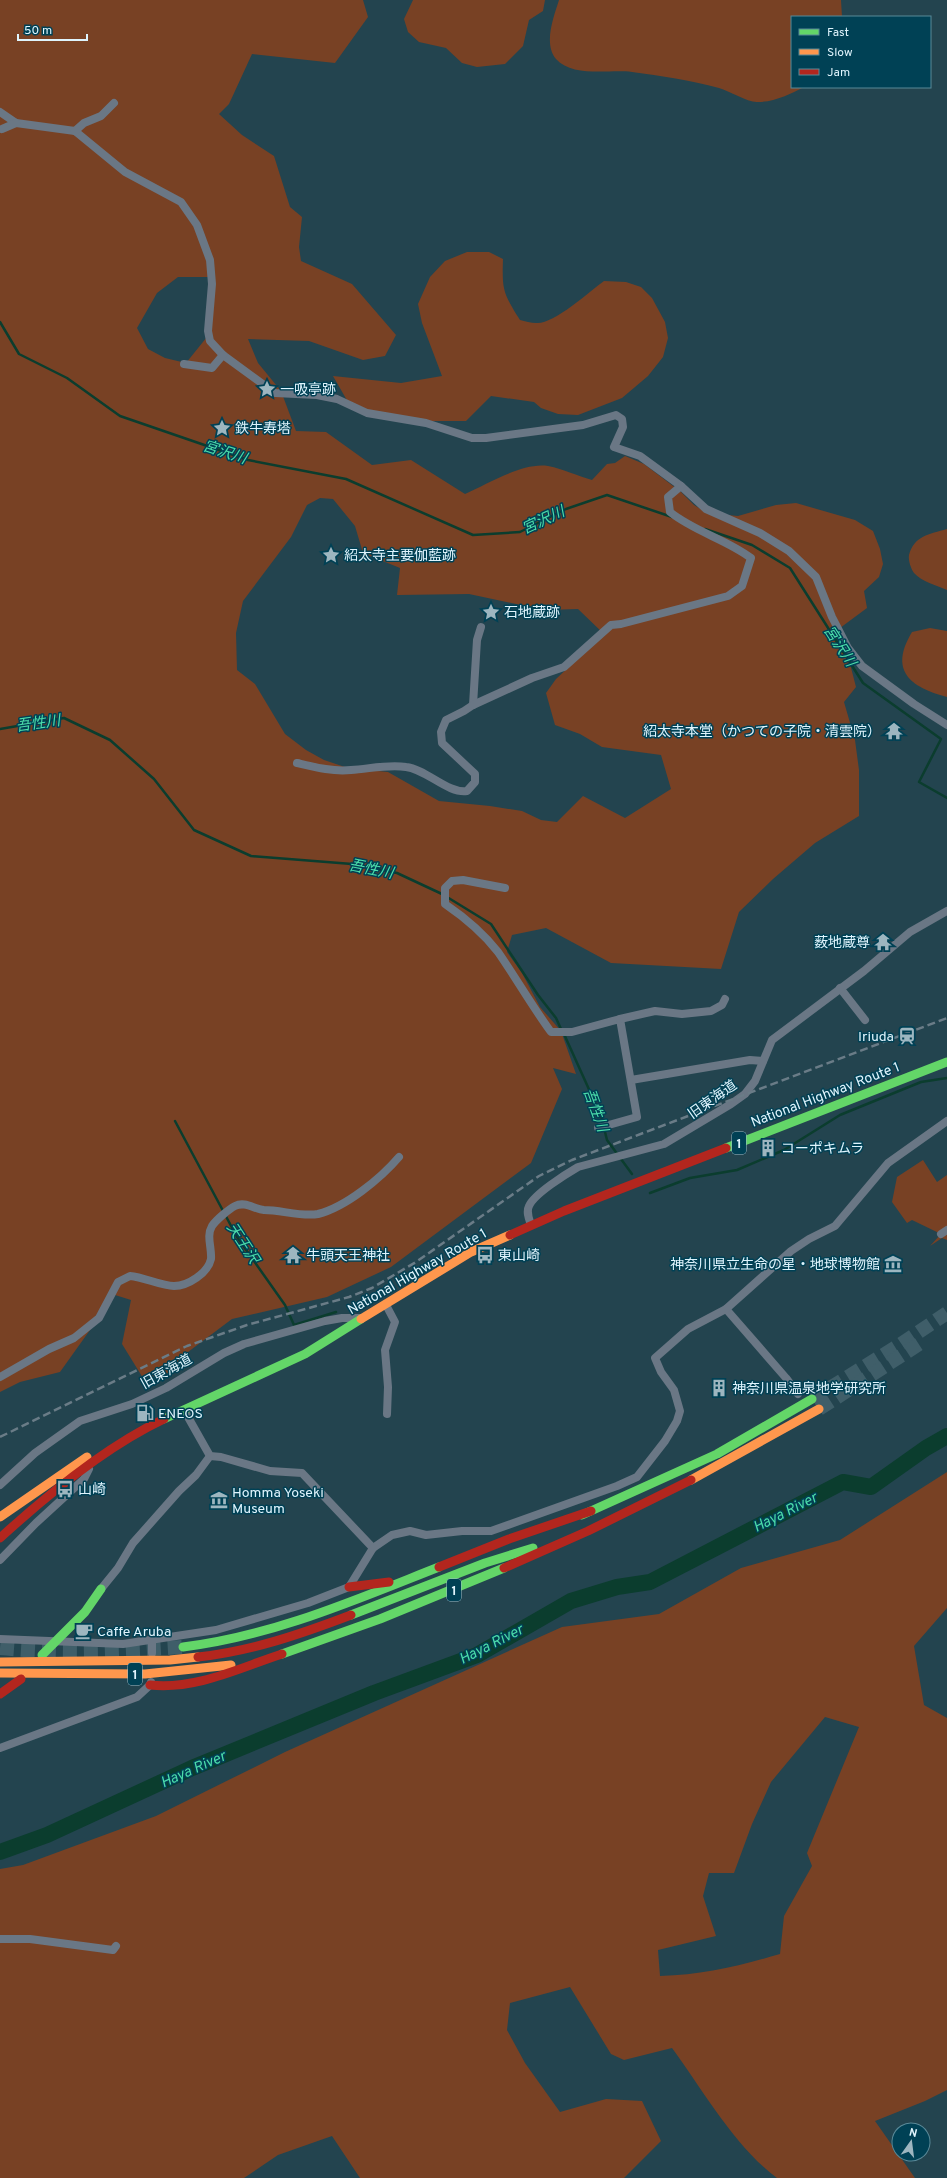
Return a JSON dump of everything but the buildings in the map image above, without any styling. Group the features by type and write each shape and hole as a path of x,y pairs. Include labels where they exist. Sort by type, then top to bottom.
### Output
{"main road":[{"name":"National Highway Route 1","path":"0,1538 92,1462 120,1442 184,1410 305,1354 471,1252 531,1225 947,1062"},
{"name":"1","path":"485,1563 528,1539 717,1454 812,1399"},
{"name":"1","path":"151,1682 160,1687 198,1682 224,1675 269,1658 341,1635 513,1566 702,1476 819,1409"},
{"name":"1","path":"0,1517 70,1467 93,1453 120,1442"},
{"name":"1","path":"0,1662 170,1660 215,1655 251,1648 296,1636 485,1563 530,1549 634,1508"},
{"name":"1","path":"183,1647 217,1643 269,1631 321,1614 509,1539 591,1511"},
{"name":"1","path":"349,1587 407,1579"},
{"path":"42,1655 84,1612 102,1589"},
{"name":"1","path":"0,1674 111,1675 165,1673 223,1667 269,1658"},
{"path":"0,1694 21,1679"}],"street":[{"path":"75,130 84,123 101,116 114,103"},
{"path":"0,112 16,123 75,130 125,172 181,202 191,215 202,236 210,260 212,284 208,331 210,341 223,355 275,393 317,395 337,399 367,413 426,423 472,438 486,438 583,425 616,415 622,419 623,427 614,447 640,456 681,486 706,509 760,533 789,551 816,577 832,617 848,648 862,666 914,704 947,725"},
{"path":"2,129 16,123"},
{"path":"184,364 212,368 223,355"},
{"path":"297,763 318,768 350,770 407,767 431,776 460,792 467,791 475,782 475,774 442,743 441,732 446,720 473,704 532,678 564,667 611,625 621,624 728,596 742,586 751,558 735,546 686,525 670,512 668,497 681,486"},
{"path":"473,704 477,640 481,627"},
{"path":"505,888 463,880 452,881 445,888 445,904 461,916 497,951 530,1004 551,1032 572,1032 655,1011 682,1014 711,1011 722,1005 725,999"},
{"name":"旧東海道","path":"531,1225 528,1213 531,1203 569,1172 578,1167 664,1144 692,1129 745,1094 755,1081 772,1040 910,932 947,911"},
{"path":"840,988 865,1020"},
{"path":"598,1128 637,1117 620,1019"},
{"path":"631,1080 750,1060 763,1061"},
{"path":"0,1639 123,1644 216,1630 256,1620 349,1587 373,1548 392,1535 410,1532 426,1535 462,1531 491,1531 617,1486 637,1477 665,1441 677,1421 680,1411 674,1390 661,1372 656,1358 688,1329 726,1308 791,1251 809,1239 835,1226 888,1163 947,1121"},
{"path":"0,1377 49,1349 74,1338 99,1318 118,1282 130,1276 173,1286 187,1284 202,1274 211,1260 210,1234 212,1225 234,1206 242,1203 262,1210 275,1209 306,1214 319,1214 361,1193 399,1157"},
{"path":"386,1305 395,1322 385,1350 388,1388 387,1414"},
{"path":"726,1308 798,1394"},
{"name":"旧東海道","path":"0,1485 35,1453 80,1421 132,1404 166,1388 231,1350 262,1338 325,1321 342,1318 362,1318"},
{"path":"184,1410 210,1456"},
{"path":"210,1456 221,1457 270,1471 302,1473 373,1548"},
{"path":"102,1589 118,1568 133,1543 196,1474 210,1456"},
{"path":"0,1560 36,1523 84,1479 92,1462"},
{"path":"152,1640 152,1653"},
{"path":"0,1748 137,1697 151,1682"},
{"path":"0,1939 30,1939 113,1950 116,1946"}],"shaded area":[{"path":"0,0 363,0 368,17 335,63 252,54 229,104 219,114 242,135 274,156 290,207 302,217 299,247 301,261 352,284 396,335 385,356 363,360 309,341 248,339 258,363 281,391 296,431 326,432 372,465 411,460 465,494 517,470 528,467 554,467 592,480 607,464 615,463 625,456 644,464 681,492 694,505 707,513 738,516 776,505 796,503 855,520 873,531 880,549 883,564 879,577 864,591 867,608 840,628 836,643 849,660 856,687 844,702 855,740 859,770 859,816 815,843 773,879 739,912 721,969 611,963 546,928 512,935 507,952 522,973 540,1007 561,1031 576,1074 553,1068 562,1089 531,1163 391,1267 327,1297 232,1319 188,1352 178,1370 143,1378 122,1344 131,1300 115,1295 60,1372 20,1382 0,1392","holes":["178,277 211,277 211,332 186,363 165,358 148,349 137,328 157,293","320,498 333,499 355,526 363,553 400,568 397,595 469,594 545,610 578,609 604,634 556,679 546,693 555,725 580,734 602,747 661,755 671,789 625,818 583,796 557,822 541,820 522,811 439,801 388,772 348,768 324,760 306,750 285,734 255,684 237,670 236,633 243,601 291,537 307,505"]},
{"path":"413,0 545,0 543,11 529,20 523,46 505,64 477,67 462,63 446,48 419,42 408,32 404,19"},
{"path":"559,0 841,0 842,16 791,16 791,88 802,88 776,99 764,102 754,102 719,88 686,80 623,71 592,72 572,69 563,65 552,53 550,38"},
{"path":"467,252 489,252 503,259 503,285 507,297 520,320 536,323 552,319 571,307 604,281 626,282 641,287 652,298 665,322 668,338 663,357 648,376 622,398 578,415 558,414 541,408 534,402 491,396 466,421 411,421 352,409 333,376 401,383 442,376 422,323 418,304 430,277 445,261"},
{"path":"947,529 947,590 917,576 909,562 909,555 911,549 918,540 928,534"},
{"path":"930,628 947,631 947,697 922,688 913,682 903,667 902,657 905,645 912,632"},
{"path":"923,1160 937,1182 947,1175 947,1240 942,1238 930,1246 941,1234 912,1220 907,1223 892,1202 897,1177"},
{"path":"947,1472 947,1608 914,1646 924,1705 947,1718 947,2090 925,2101 875,2121 891,2144 891,2162 904,2162 915,2178 777,2178 748,2151 720,2117 672,2048 624,2060 611,2054 570,1987 510,2003 507,2030 525,2063 560,2112 606,2099 642,2101 661,2141 624,2178 360,2178 332,2136 278,2155 244,2178 0,2178 0,1869 23,1865 156,1816 285,1752 562,1627 659,1614 741,1568 840,1540","holes":["825,1717 859,1727 807,1853 812,1866 784,1916 780,1954 706,1972 660,1976 658,1950 716,1936 703,1896 709,1873 734,1873 752,1824 771,1782"]}],"waterway":[{"name":"宮沢川","path":"0,322 19,354 67,378 120,416 248,460 346,479 473,535 520,532 566,509 607,495 672,517"},
{"name":"宮沢川","path":"705,529 752,545 790,568 863,683 941,739 919,782 947,798"},
{"name":"吾性川","path":"0,729 64,718 110,740 154,779 194,830 251,856 352,864 397,873 442,894"},
{"name":"吾性川","path":"447,897 491,924 538,995 556,1018 561,1029"},
{"name":"吾性川","path":"564,1034 601,1116 607,1140 632,1174"},
{"name":"吾性川","path":"650,1193 690,1178 737,1170 784,1150 840,1115 921,1082 947,1078"},
{"name":"天王沢","path":"175,1121 237,1237 285,1305 294,1325 336,1312"},
{"name":"Haya River","path":"0,1852 47,1835 192,1768 374,1693 477,1655 571,1601 617,1587 650,1582 843,1482 871,1487 926,1448 947,1436"}],"tunnel":[{"path":"812,1399 901,1344 947,1313"},
{"path":"819,1409 919,1344"},
{"path":"0,1648 46,1651 114,1651 183,1647"}],"railway":[{"path":"0,1437 187,1346 247,1325 349,1297 372,1288 416,1262 539,1176 572,1160 947,1018"}],"traffic: fast":[{"path":"726,1148 947,1062"},
{"path":"164,1419 305,1354 361,1319"},
{"path":"582,1515 717,1454 812,1399"},
{"path":"351,1615 485,1563 533,1548"},
{"path":"183,1647 216,1642 281,1626 345,1604 439,1567"},
{"path":"282,1654 380,1619 504,1568"},
{"path":"42,1655 85,1612 101,1589"}],"traffic: slow":[{"path":"361,1319 471,1252 510,1235"},
{"path":"691,1480 819,1409"},
{"path":"0,1517 87,1457"},
{"path":"0,1662 170,1660 198,1657"},
{"path":"0,1673 145,1674 231,1665"}],"traffic: jam":[{"path":"510,1235 564,1211 726,1148"},
{"path":"0,1538 37,1505 78,1472 121,1443 164,1419"},
{"path":"504,1568 588,1531 691,1480"},
{"path":"439,1567 509,1539 591,1511"},
{"path":"349,1587 389,1582"},
{"path":"198,1657 238,1651 276,1641 351,1615"},
{"path":"150,1685 167,1686 201,1681 217,1677 282,1654"},
{"path":"0,1694 21,1679"}],"place":[{"name":"一吸亭跡","path":"267,389"},
{"name":"鉄牛寿塔","path":"222,428"},
{"name":"紹太寺主要伽藍跡","path":"331,555"},
{"name":"石地蔵跡","path":"491,612"},
{"name":"紹太寺本堂（かつての子院・清雲院）","path":"894,731"},
{"name":"薮地蔵尊","path":"883,942"},
{"name":"Iriuda","path":"907,1036"},
{"name":"コーポキムラ","path":"768,1148"},
{"name":"牛頭天王神社","path":"293,1255"},
{"name":"東山崎","path":"485,1255"},
{"name":"神奈川県立生命の星・地球博物館","path":"893,1264"},
{"name":"神奈川県温泉地学研究所","path":"719,1388"},
{"name":"ENEOS","path":"145,1413"},
{"name":"山崎","path":"65,1489"},
{"name":"Homma Yoseki Museum","path":"219,1500"},
{"name":"Caffe Aruba","path":"84,1631"}]}
